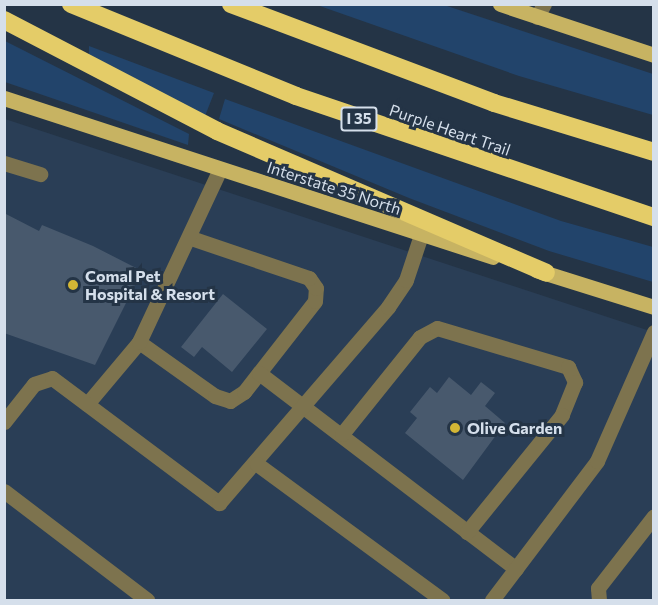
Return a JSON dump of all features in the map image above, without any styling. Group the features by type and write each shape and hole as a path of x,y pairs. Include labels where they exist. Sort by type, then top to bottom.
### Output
{"highway":[{"name":"Purple Heart Trail","path":"71,4 306,100 654,217"},
{"path":"231,4 482,99 654,152"},
{"path":"4,20 217,131 546,273"}],"main road":[{"path":"500,4 541,11 654,55"},
{"name":"Interstate 35 North","path":"4,99 421,235 654,306"}],"lane":[{"path":"4,163 40,174"},
{"path":"87,404 139,342 191,238 220,169"},
{"path":"4,422 34,384 45,378 58,381 219,503 257,464 302,405 397,295 421,235"},
{"path":"139,342 220,399 240,396 313,304 315,284 191,238"},
{"path":"342,434 420,337 437,328 568,367 575,382 562,415 467,532"},
{"path":"492,600 597,461 654,332"},
{"path":"260,373 516,569"},
{"path":"257,464 442,600"},
{"path":"4,491 147,600"},
{"path":"599,600 598,588 654,516"}],"shaded area":[{"path":"317,5 444,5 653,74 653,115 519,76"},
{"path":"5,41 189,134 188,145 5,82"},
{"path":"89,46 214,93 205,116 89,57"},
{"path":"225,99 561,221 653,247 653,282 549,251 409,198 219,119"},
{"path":"5,119 653,332 653,600 5,600"}],"building":[{"name":"Comal Pet Hospital & Resort","path":"4,213 39,231 42,225 93,246 142,271 95,365 4,333"},
{"path":"223,294 267,329 232,372 202,347 194,357 181,347"},
{"name":"Olive Garden","path":"449,377 471,395 481,382 495,393 485,406 505,423 463,480 405,433 417,418 410,412 430,387 437,393"}],"place":[{"name":"Comal Pet Hospital & Resort","path":"73,285"},
{"name":"Olive Garden","path":"455,428"}]}
